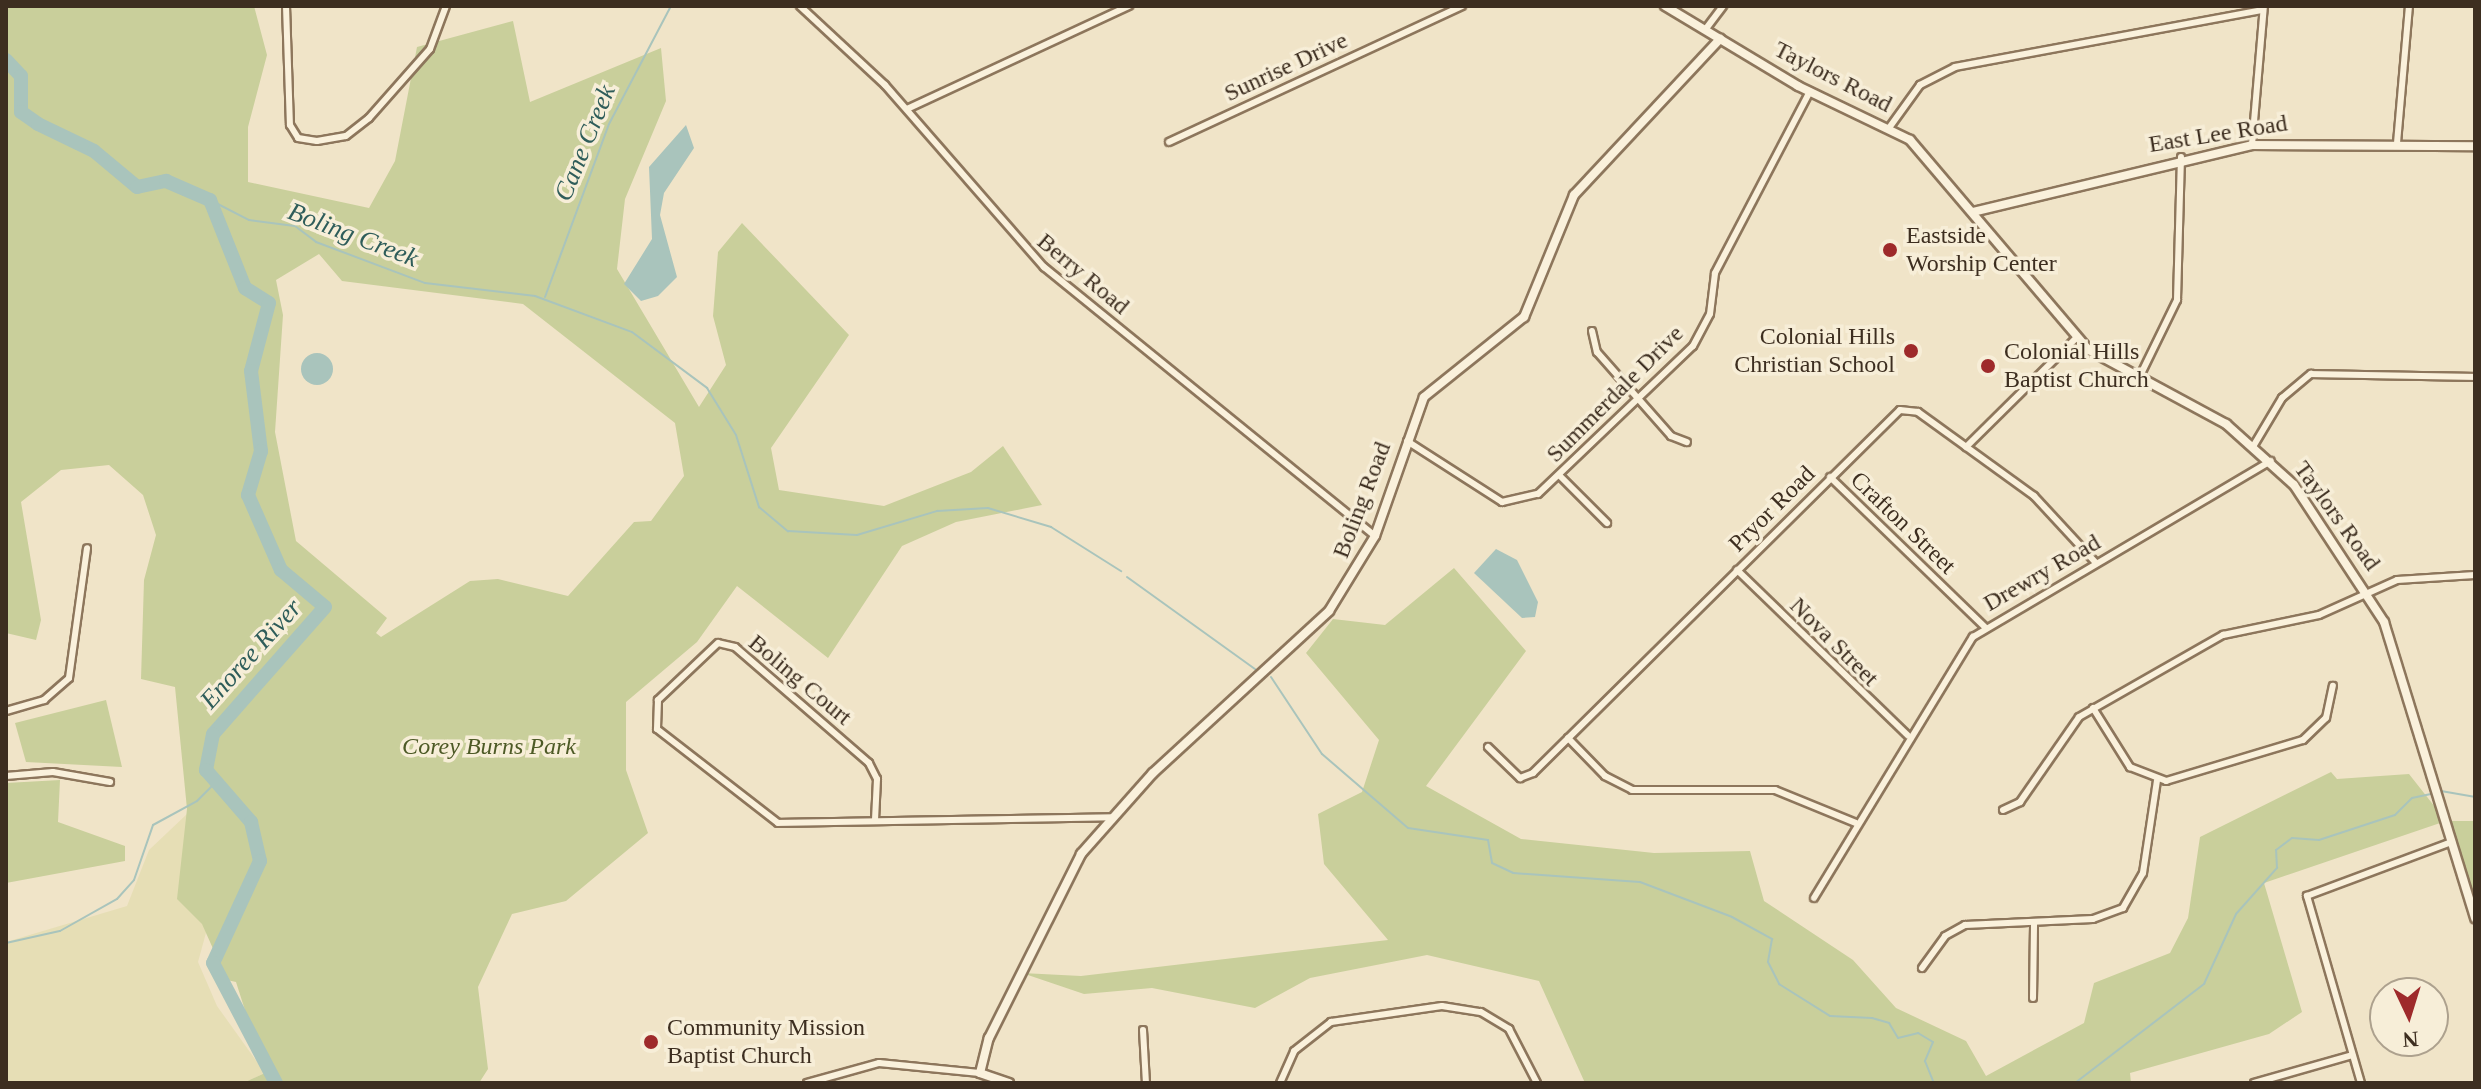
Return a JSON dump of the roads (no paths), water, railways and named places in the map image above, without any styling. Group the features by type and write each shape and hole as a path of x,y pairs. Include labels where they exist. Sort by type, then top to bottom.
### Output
{"street":[{"path":"286,6 290,125 298,138 317,141 346,136 369,118 430,49 446,6"},
{"name":"Berry Road","path":"800,6 907,109 1037,261 1375,536"},
{"path":"907,109 1129,6"},
{"name":"Sunrise Drive","path":"1169,142 1462,6"},
{"name":"Taylors Road","path":"1665,6 1810,91 1889,128 1930,157 2076,338 2254,445 2271,461 2318,515 2368,592 2392,644 2431,791 2475,918"},
{"path":"1705,30 1723,6"},
{"path":"2397,143 2409,6"},
{"path":"1889,128 1920,85 1955,67 2264,8 2252,145"},
{"name":"Boling Road","path":"980,1073 1035,941 1111,817 1321,621 1375,536 1407,441 1429,391 1531,307 1574,195 1720,39"},
{"name":"Summerdale Drive","path":"1407,441 1502,502 1538,494 1638,399 1705,328 1715,273 1810,91"},
{"name":"East Lee Road","path":"1973,212 2181,157 2252,145 2397,143 2475,146"},
{"path":"2139,378 2177,300 2181,157"},
{"path":"1592,331 1597,352 1671,436 1687,442"},
{"path":"1966,447 2076,338"},
{"path":"2254,445 2282,398 2311,374 2475,377"},
{"name":"Pryor Road","path":"1488,747 1523,778 1568,738 1900,410 1918,412 2053,511 2096,563"},
{"name":"Drewry Road","path":"1814,898 1908,736 1985,627 2271,461"},
{"path":"1559,475 1607,523"},
{"name":"Crafton Street","path":"1830,477 1985,627"},
{"path":"6,711 44,700 69,678 87,548"},
{"name":"Nova Street","path":"1737,570 1908,736"},
{"path":"2003,810 2020,802 2067,728 2093,708 2223,635 2319,615 2406,578 2475,575"},
{"name":"Boling Court","path":"875,820 872,766 735,647 718,643 658,700 657,729 763,818 786,824 1111,817"},
{"path":"2093,708 2125,763 2157,780 2303,740 2326,718 2333,686"},
{"path":"1568,738 1605,776 1632,790 1775,790 1856,823"},
{"path":"6,776 53,772 110,782"},
{"path":"1922,968 1959,927 2103,917 2130,901 2143,873 2157,780"},
{"path":"2361,1083 2307,896 2449,843"},
{"path":"2033,998 2034,922"},
{"path":"1280,1083 1294,1051 1331,1022 1442,1006 1502,1022 1522,1045 1537,1083"},
{"path":"1143,1030 1146,1083"},
{"path":"2254,1083 2352,1055"},
{"path":"807,1083 879,1063 980,1073 1009,1083"}],"water":[{"path":"686,125 694,148 664,193 660,215 677,277 658,296 641,301 624,284 652,239 649,167"},
{"path":"317,353 328,358 333,369 328,380 317,385 306,380 301,369 306,358"},
{"path":"1496,549 1517,560 1538,602 1535,617 1522,618 1474,573"}],"waterway":[{"name":"Cane Creek","path":"545,297 609,124 671,6"},
{"name":"Enoree River","path":"6,60 21,76 21,112 38,124 94,151 137,187 166,181 210,200 245,288 269,303 251,371 261,451 248,495 281,570 325,607 213,734 206,770 251,822 260,861 213,963 276,1083"},
{"name":"Boling Creek","path":"210,200 249,220 295,226 316,242 425,283 535,296 632,332 707,388 736,435 759,507 788,531 857,535 937,511 988,508 1051,527 1121,571"},
{"name":"Boling Creek","path":"1127,577 1255,669"},
{"name":"Boling Creek","path":"1271,677 1322,754 1408,828 1488,840 1492,863 1513,873 1640,882 1732,917 1772,939 1768,962 1779,984 1830,1016 1872,1018 1889,1023 1898,1038 1918,1033 1933,1042 1925,1061 1934,1083"},
{"path":"6,943 60,931 117,899 134,880 153,825 197,801 217,781"},
{"name":"Boling Creek","path":"2441,791 2475,797"},
{"name":"Boling Creek","path":"2075,1083 2204,984 2236,914 2277,868 2276,850 2292,838 2319,840 2395,815 2412,798 2435,793"}],"place":[{"name":"Eastside Worship Center","path":"1890,250"},
{"name":"Colonial Hills Christian School","path":"1911,351"},
{"name":"Colonial Hills Baptist Church","path":"1988,366"},
{"name":"Community Mission Baptist Church","path":"651,1042"}],"park label":[{"name":"Corey Burns Park","path":"489,747"}]}
